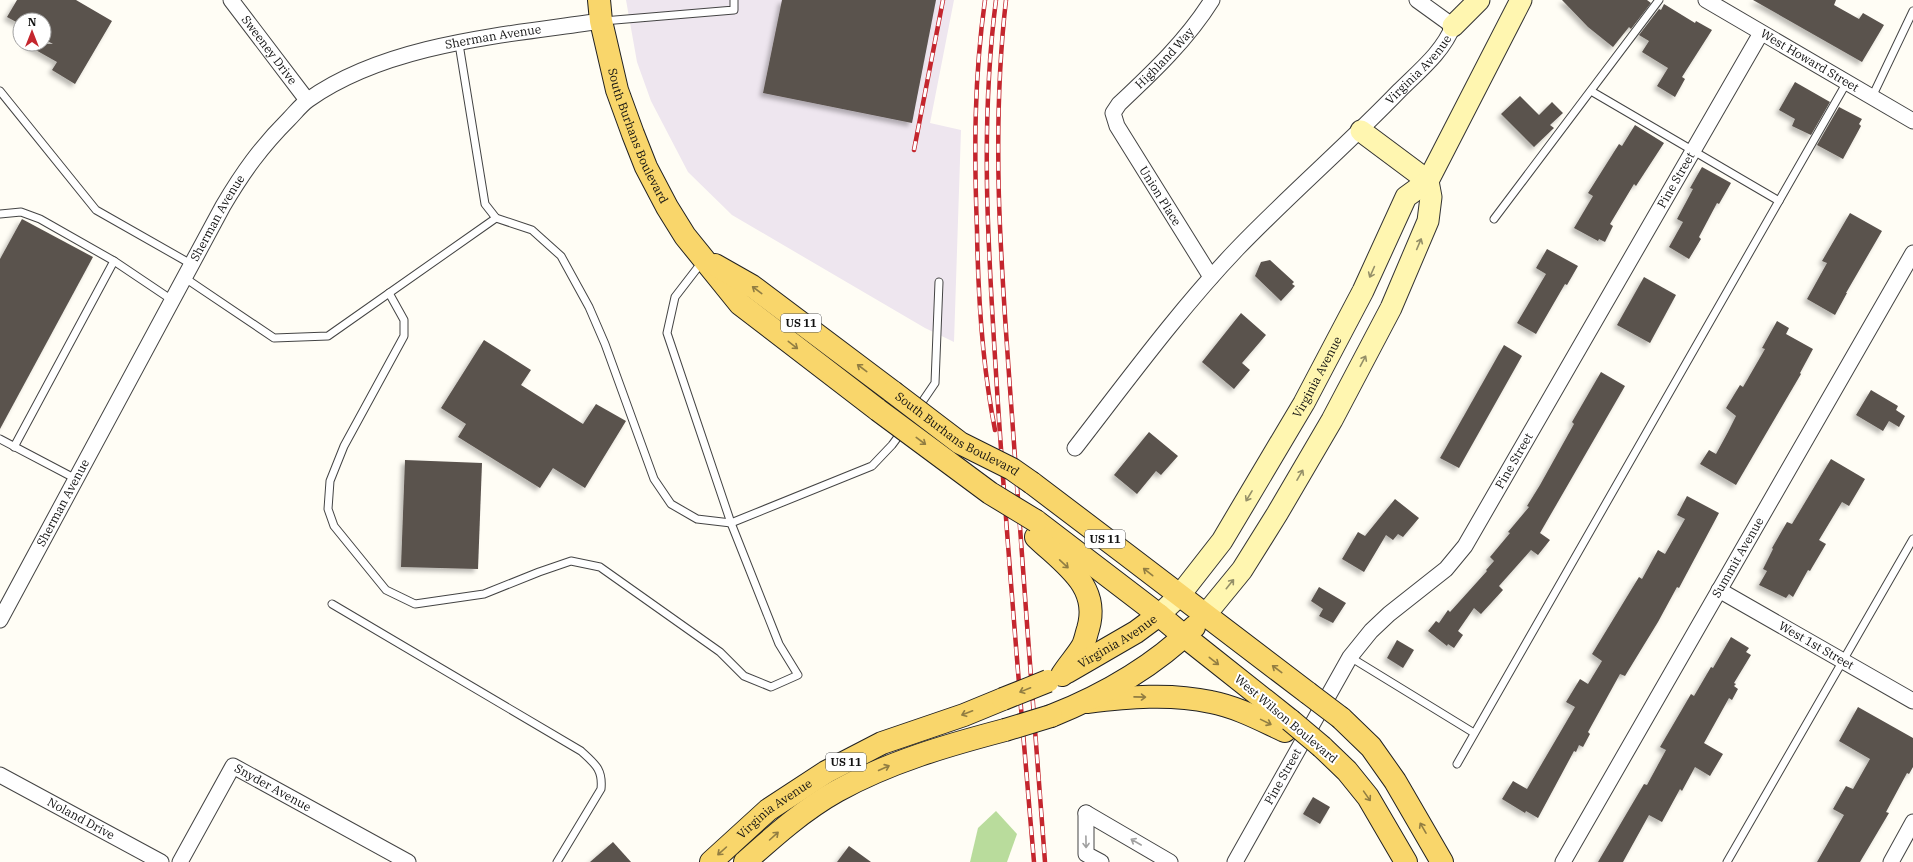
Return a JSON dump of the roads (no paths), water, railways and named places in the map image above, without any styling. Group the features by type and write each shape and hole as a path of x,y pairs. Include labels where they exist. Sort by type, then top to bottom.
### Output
{"main road":[{"name":"South Burhans Boulevard","path":"599,0 617,90 646,167 667,207 685,236 740,304 1036,529 1159,615"},
{"path":"1452,26 1479,0"},
{"name":"Virginia Avenue","path":"710,862 768,810 826,772 882,743 964,715 1055,678 1136,632 1159,615 1179,596 1222,541 1304,403 1363,291 1406,197 1428,181 1521,0"},
{"path":"1361,131 1428,181"},
{"name":"Virginia Avenue","path":"745,862 779,831 836,792 887,767 970,739 1051,716 1087,702 1122,683 1154,661 1184,636 1206,614 1242,570 1277,514 1332,420 1391,308 1428,221 1431,197 1428,181"},
{"name":"South Burhans Boulevard","path":"705,259 752,286 960,443 1012,469 1032,483 1179,596 1206,614"},
{"path":"1036,529 1081,580 1088,592 1091,605 1090,622 1082,646 1055,678"},
{"path":"1206,614 1341,718 1371,747 1395,781 1442,862"},
{"name":"West Wilson Boulevard","path":"1159,615 1287,726 1347,771 1368,797 1406,862"},
{"path":"1087,702 1132,697 1176,697 1212,702 1287,726"}],"street":[{"name":"Sweeney Drive","path":"231,0 307,100"},
{"name":"Highland Way","path":"1114,113 1119,104 1168,57 1187,36 1212,0"},
{"path":"1417,0 1452,26"},
{"name":"West Howard Street","path":"1706,0 1913,121"},
{"name":"Sherman Avenue","path":"0,620 172,300 245,170 270,138 307,100 342,79 402,56 459,44 602,21"},
{"name":"Virginia Avenue","path":"1075,448 1183,309 1210,277 1239,247 1361,131 1442,46 1448,37 1452,26"},
{"name":"Pine Street","path":"1235,862 1350,657 1371,631 1389,614 1446,568 1465,546 1761,33"},
{"name":"Union Place","path":"1114,113 1117,126 1210,277"},
{"name":"Summit Avenue","path":"1563,862 1913,253"},
{"name":"West 1st Street","path":"1719,590 1913,701"},
{"name":"Snyder Avenue","path":"180,862 233,766 408,862"},
{"name":"Noland Drive","path":"0,776 161,862"},
{"path":"1101,862 1086,854 1086,813 1170,862"},
{"path":"1891,862 1913,822"}],"lane":[{"path":"602,21 734,10 734,0"},
{"path":"1494,219 1659,0"},
{"path":"1872,97 1913,11"},
{"path":"459,44 485,204 496,218 532,230 561,256 589,307 605,344 654,479 671,504 697,519 731,523 872,466 892,445 935,383 939,282"},
{"path":"1457,764 1847,82"},
{"path":"0,91 96,210 188,271 274,338 328,336 496,218"},
{"path":"1591,91 1779,201"},
{"path":"0,214 21,212 40,218 114,260 172,300"},
{"path":"389,293 404,320 404,336 344,446 330,481 328,509 334,526 386,590 415,604 484,594 571,561 600,567 720,652 744,676 771,687 798,675 779,644 731,523 667,333 676,297 705,259"},
{"path":"14,447 114,260"},
{"path":"0,439 76,479"},
{"path":"1727,862 1913,539"},
{"path":"332,604 582,751 597,766 602,778 602,789 557,862"},
{"path":"1350,657 1474,733"}],"railway":[{"path":"914,150 943,0"},
{"path":"985,0 981,29 977,87 975,143 976,201 978,280 984,355 995,430"},
{"path":"996,0 988,93 988,233 1004,495 1034,862"},
{"path":"1006,0 1001,52 999,104 998,156 1001,260 1045,862"}]}
